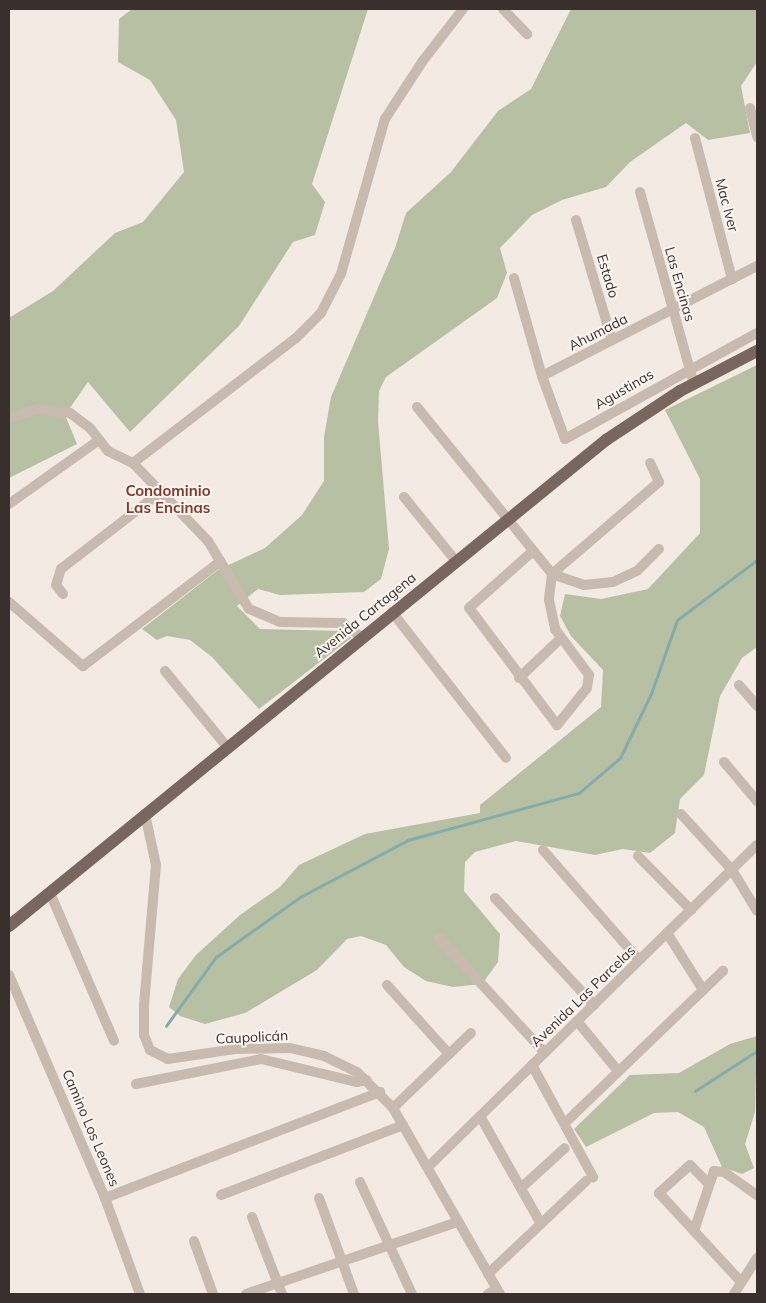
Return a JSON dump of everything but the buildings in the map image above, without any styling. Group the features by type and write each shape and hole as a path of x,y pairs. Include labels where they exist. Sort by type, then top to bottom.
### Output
{"main road":[{"name":"Avenida Cartagena","path":"9,926 507,517 620,430 694,384 757,351"}],"street":[{"path":"132,463 296,338 321,314 341,274 385,119 422,62 463,9"},
{"path":"503,9 527,34"},
{"path":"750,108 757,137"},
{"name":"Mac Iver","path":"695,138 732,279"},
{"name":"Las Encinas","path":"640,192 694,384"},
{"name":"Estado","path":"576,220 612,340"},
{"name":"Ahumada","path":"542,376 757,266"},
{"path":"514,278 542,376"},
{"name":"Agustinas","path":"542,376 564,439 689,368 757,333"},
{"path":"417,407 552,574 584,585 613,582 637,570 659,549"},
{"path":"9,418 38,409 62,410 84,422 114,455 132,463 162,491 222,561 238,596 256,614 280,622 338,622 361,637"},
{"path":"9,504 99,440"},
{"path":"533,551 469,608 519,678 557,725 587,688 589,675 559,640 550,610 552,574 659,482 650,463"},
{"path":"63,594 56,585 61,569 162,491"},
{"path":"404,497 455,560"},
{"path":"9,602 83,666 222,561"},
{"path":"392,612 506,758"},
{"path":"519,678 559,640"},
{"path":"166,671 227,747"},
{"path":"738,685 757,706"},
{"path":"724,762 757,801"},
{"name":"Caupolicán","path":"145,814 156,866 144,1005 144,1035 150,1050 168,1059 236,1049 301,1049 336,1060 367,1080 393,1108 488,1274 495,1293"},
{"path":"681,814 732,870 757,910"},
{"name":"Avenida Las Parcelas","path":"428,1168 757,845"},
{"path":"543,850 639,960"},
{"path":"638,856 691,910"},
{"path":"50,894 114,1042"},
{"path":"495,898 594,1005"},
{"path":"667,933 703,990"},
{"path":"439,938 545,1053"},
{"path":"566,1122 723,971"},
{"name":"Camino Los Leones","path":"9,975 105,1198 140,1294"},
{"path":"387,985 449,1054"},
{"path":"577,1021 618,1071"},
{"path":"393,1108 471,1033"},
{"path":"136,1084 261,1059 357,1082 367,1080"},
{"path":"488,1274 590,1179 566,1122 532,1065"},
{"path":"105,1198 380,1092"},
{"path":"480,1116 541,1224"},
{"path":"220,1195 403,1125"},
{"path":"521,1188 565,1148"},
{"path":"708,1183 690,1165 659,1193 741,1282"},
{"path":"694,1231 708,1183 717,1170 757,1195"},
{"path":"360,1182 412,1294"},
{"path":"319,1198 354,1294"},
{"path":"252,1217 282,1294"},
{"path":"246,1294 458,1222"},
{"path":"194,1241 213,1294"},
{"path":"734,1294 757,1258"}],"green space":[{"path":"132,9 368,9 312,184 325,202 315,235 293,242 239,326 130,432 88,382 65,415 77,444 9,478 9,318 53,291 115,233 143,222 184,172 176,120 150,80 118,62 119,19"},
{"path":"571,9 757,9 757,62 741,86 750,133 708,140 686,123 630,162 606,187 562,200 532,215 500,248 507,273 497,298 386,377 379,391 378,421 389,549 381,579 364,592 280,595 258,589 237,606 260,629 345,631 351,638 259,709 212,657 190,640 167,636 157,640 142,629 218,570 265,548 302,515 324,481 324,437 331,397 395,248 406,213 451,172 498,111 531,89"},
{"path":"757,365 757,647 742,658 720,696 704,775 680,799 675,833 650,853 623,849 595,855 516,841 475,852 465,862 464,891 500,934 498,962 482,984 453,987 426,981 404,967 386,945 361,936 347,939 317,970 245,1013 205,1024 180,1016 169,1007 178,979 196,955 240,915 280,887 299,865 365,834 480,813 480,805 601,707 603,670 571,636 560,616 565,594 601,599 648,589 700,533 700,479 665,410"},
{"path":"757,1036 755,1112 745,1144 754,1168 742,1174 722,1167 704,1127 678,1112 654,1113 586,1147 574,1129 630,1075 679,1073 730,1044"}],"waterway":[{"path":"166,1026 216,957 300,897 408,840 579,793 620,758 651,694 677,620 757,560"},
{"path":"695,1091 757,1051"}],"district":[{"name":"Condominio Las Encinas","path":"168,498"}]}
